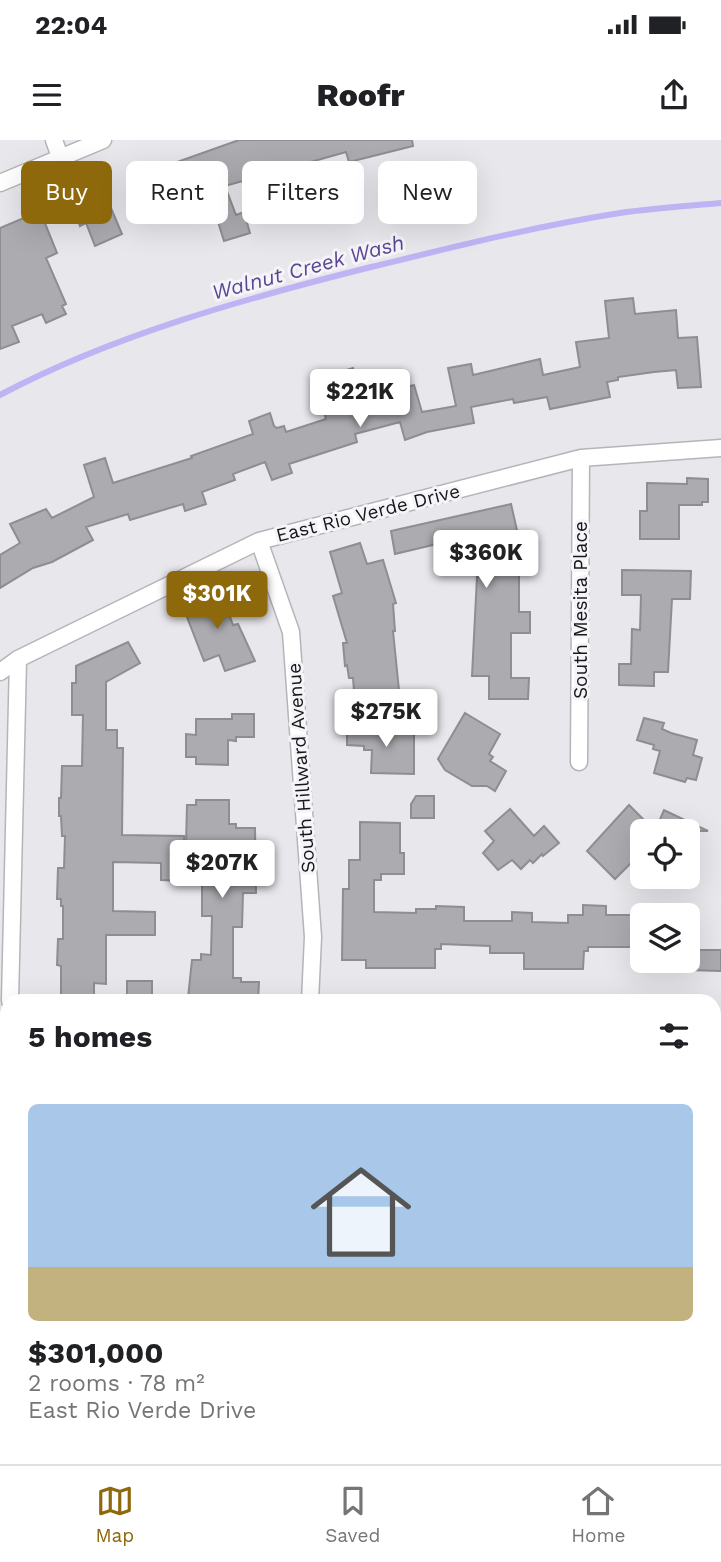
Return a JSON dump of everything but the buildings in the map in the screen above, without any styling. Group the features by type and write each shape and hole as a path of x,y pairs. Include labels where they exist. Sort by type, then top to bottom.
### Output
{"street":[{"path":"54,140 60,157"},
{"path":"0,183 103,140"},
{"name":"East Rio Verde Drive","path":"0,672 18,659 259,541 582,458 721,449"},
{"name":"South Mesita Place","path":"579,762 582,458"},
{"name":"South Hillward Avenue","path":"259,541 291,632 313,937 310,994"},
{"path":"10,994 18,659"}],"waterway":[{"name":"Walnut Creek Wash","path":"0,395 134,336 229,305 324,279 557,224 633,211 721,203"}]}
